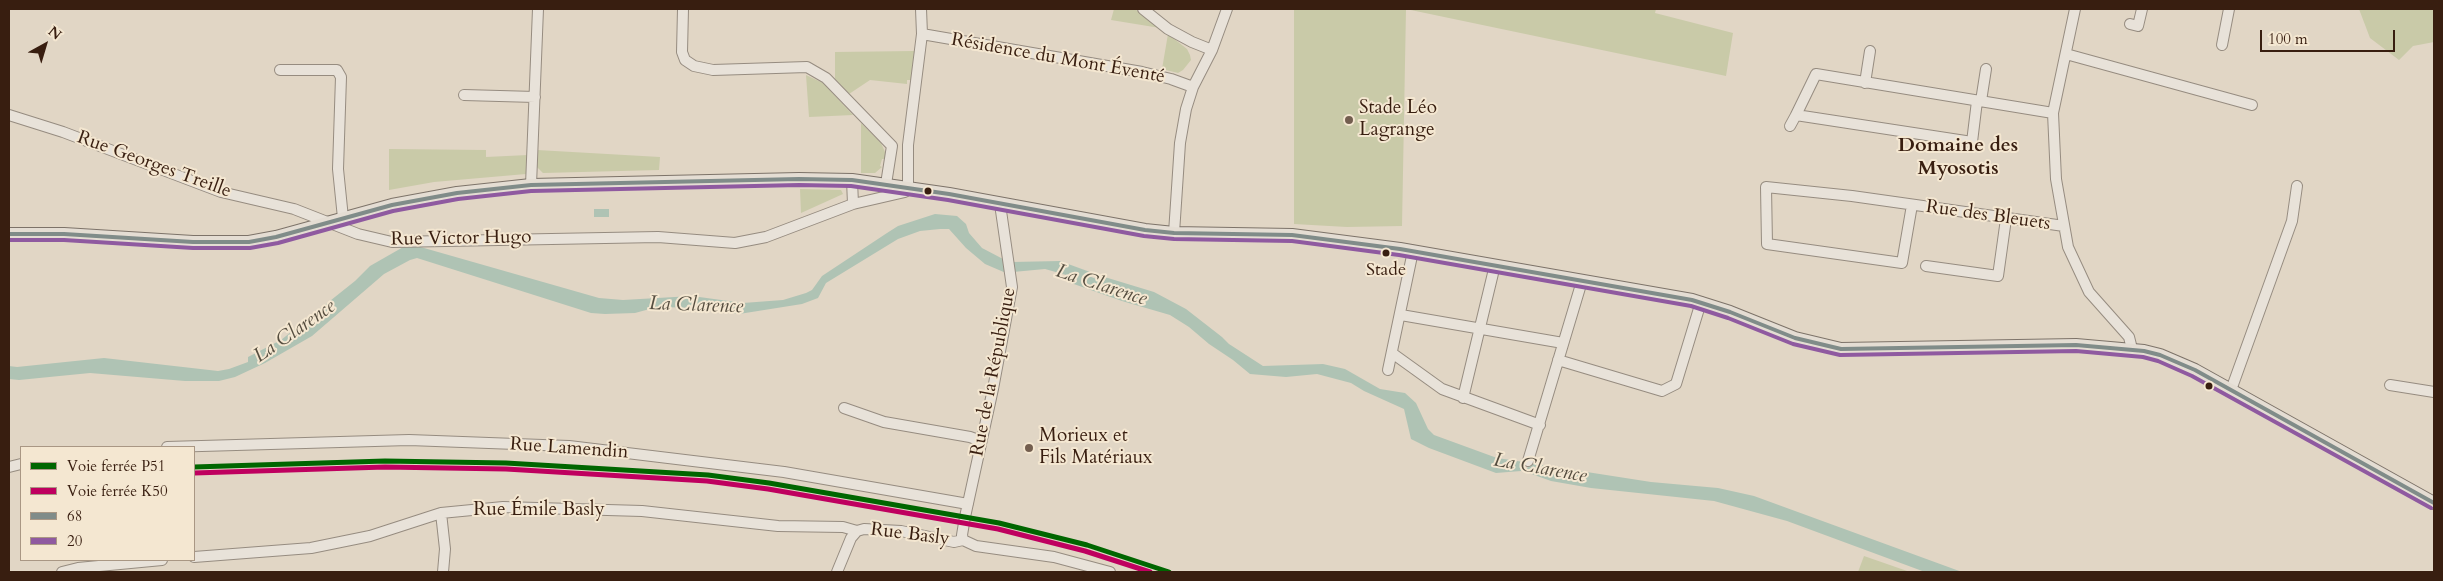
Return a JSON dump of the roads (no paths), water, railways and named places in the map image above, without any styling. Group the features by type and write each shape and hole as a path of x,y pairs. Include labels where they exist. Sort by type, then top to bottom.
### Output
{"main road":[{"path":"9,234 64,234 193,242 249,242 276,237 368,210 457,192 531,185 799,179 852,180 908,187 1174,233 1292,235 1347,240 1413,251 1701,302 1795,338 1841,348 2028,345 2132,349 2160,355 2180,363 2434,503"}],"street":[{"path":"531,185 538,9"},
{"path":"683,9 682,52 685,60 694,66 713,70 807,67 826,78 892,146 908,145"},
{"path":"908,187 908,145 922,34 921,9"},
{"path":"1143,9 1176,33 1212,50"},
{"name":"Résidence du Mont Éventé","path":"1174,233 1180,143 1186,109 1193,87 1212,50 1227,9"},
{"path":"2076,9 2053,113 2056,179 2068,247 2089,292 2129,337 2132,349"},
{"path":"2130,24 2138,26 2142,9"},
{"path":"2222,45 2230,9"},
{"name":"Résidence du Mont Éventé","path":"922,34 1142,72 1193,87"},
{"path":"1866,82 1870,51"},
{"path":"2066,54 2252,105"},
{"path":"1796,115 1972,142 1986,69"},
{"path":"280,70 337,70 341,77 338,169 342,218"},
{"path":"1790,126 1816,74 2053,113"},
{"path":"464,95 535,97"},
{"name":"Rue Georges Treille","path":"9,115 63,132 221,192 278,204 328,222"},
{"path":"886,184 892,146"},
{"path":"852,180 853,204"},
{"path":"2232,390 2292,222 2297,186"},
{"name":"Rue Victor Hugo","path":"328,222 358,234 392,242 658,237 735,243 766,237 853,204 904,192 908,187"},
{"name":"Rue des Bleuets","path":"1912,205 1902,263 1767,244 1766,187 1852,196 2064,226"},
{"name":"Rue de la République","path":"963,540 962,529 1012,287 1000,204"},
{"path":"1926,266 1998,276 2006,219"},
{"path":"1388,370 1413,251"},
{"path":"1463,398 1478,328 1495,266"},
{"path":"1528,461 1582,281"},
{"path":"1558,360 1662,391 1676,384 1701,302"},
{"path":"1401,315 1564,343"},
{"path":"1392,353 1442,389 1540,425"},
{"path":"2390,385 2434,392"},
{"path":"844,408 884,422 970,437 981,441"},
{"name":"Rue Lamendin","path":"195,446 409,440 569,446 784,472 968,504"},
{"name":"Rue Émile Basly","path":"195,557 311,548 370,536 441,513 503,507 564,507 642,511 778,526 843,527 857,531"},
{"path":"441,513 445,550 443,572"},
{"name":"Rue Basly","path":"857,531 870,528 886,529 954,542 963,540 976,546 1054,557 1110,572"},
{"path":"837,572 847,544 857,531"},
{"path":"62,572 78,568 152,561"}],"water":[{"path":"594,209 609,209 609,217 594,217"},
{"name":"La Clarence","path":"935,214 957,216 966,224 969,233 982,248 1003,259 1006,273 985,264 966,248 949,229 920,231 898,239 826,283 818,298 802,304 739,314 702,308 657,307 635,313 605,314 591,313 417,258 384,274 312,336 265,363 235,377 219,381 185,381 90,373 19,380 9,379 9,366 17,367 104,358 218,371 229,369 248,362 248,357 281,340 355,281 370,266 405,246 417,246 599,298 623,300 692,296 743,303 783,300 806,293 812,290 822,276 898,226"},
{"name":"La Clarence","path":"1060,261 1090,272 1089,276 1096,279 1098,275 1154,292 1186,309 1229,344 1263,366 1323,364 1345,369 1380,389 1405,393 1416,403 1428,429 1434,435 1497,458 1524,462 1521,471 1496,473 1429,448 1411,439 1404,409 1351,383 1317,374 1286,377 1250,374 1189,327 1170,315 1071,283 1070,276 1045,269 1013,272 1012,262"},
{"name":"La Clarence","path":"1529,463 1651,482 1718,488 1754,496 1962,572 1925,572 1787,521 1714,501 1591,488 1551,481 1526,472"}],"rail line":[{"name":"P51","path":"195,467 385,461 506,463 708,475 769,483 999,523 1087,545 1169,572"},
{"name":"K50","path":"195,473 385,467 506,469 707,481 768,489 998,529 1085,551 1150,572"}],"place":[{"name":"Stade Léo Lagrange","path":"1349,120"},
{"name":"Stade","path":"1386,253"},
{"name":"Morieux et Fils Matériaux","path":"1029,448"}],"district":[{"name":"Domaine des Myosotis","path":"1958,158"}]}
